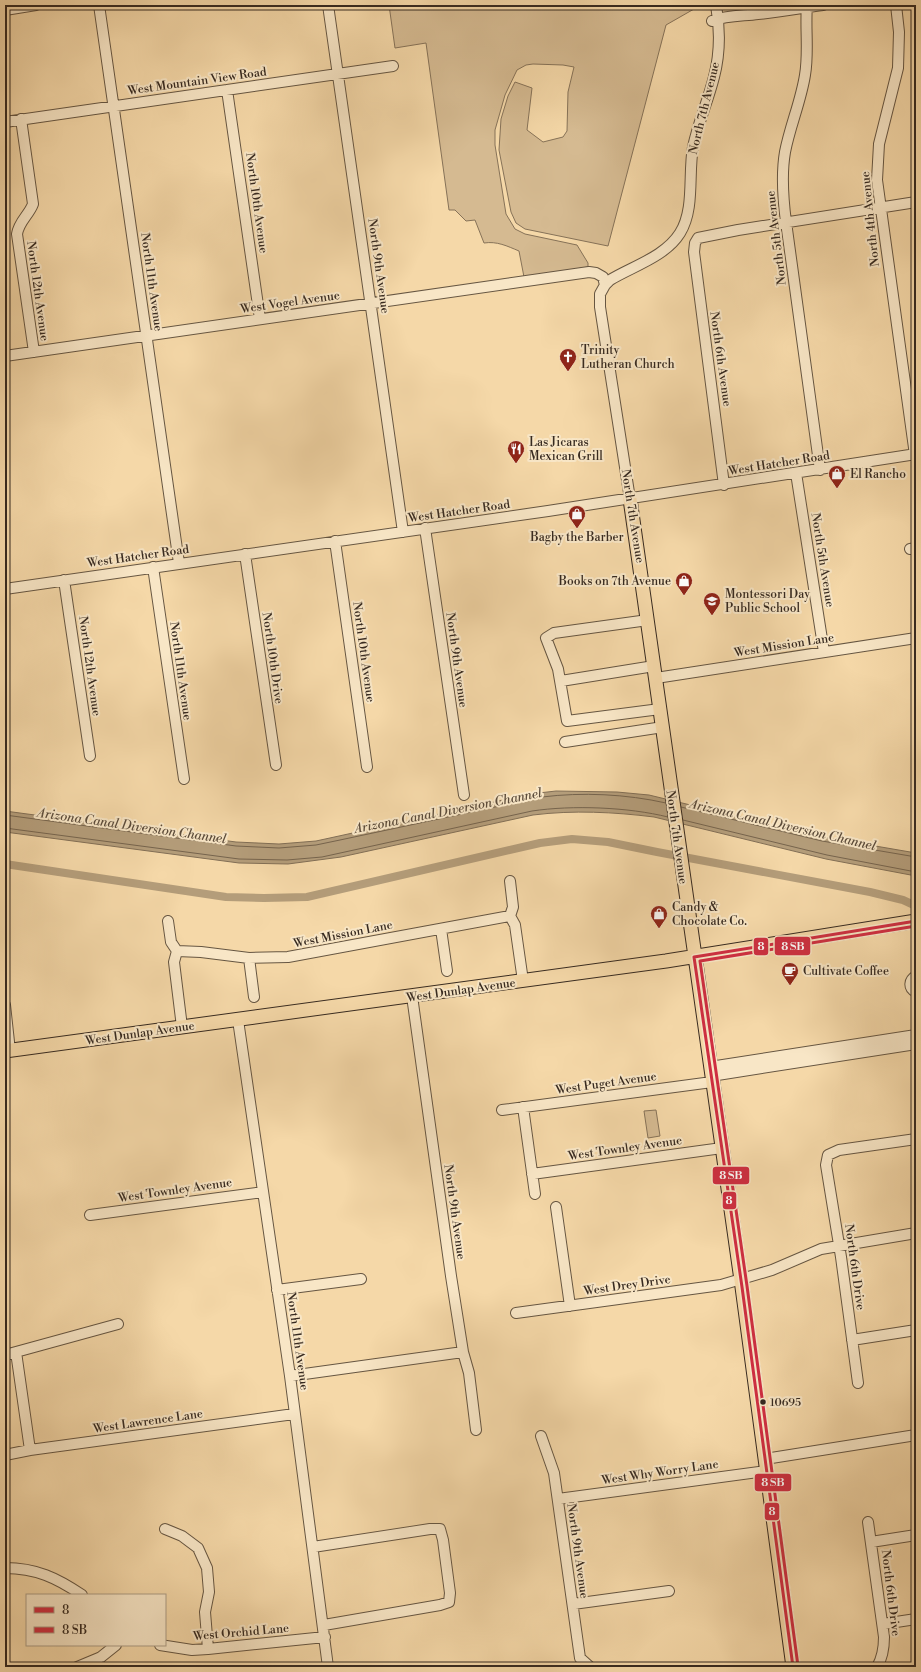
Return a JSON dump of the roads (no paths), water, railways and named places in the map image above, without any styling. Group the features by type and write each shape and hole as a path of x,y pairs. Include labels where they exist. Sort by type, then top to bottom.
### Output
{"main road":[{"name":"North 7th Avenue","path":"630,499 663,728 677,840 722,1148 793,1667"},
{"name":"West Dunlap Avenue","path":"8,1051 694,957 916,921"}],"street":[{"path":"5,10 36,5"},
{"name":"North 11th Avenue","path":"99,5 179,564"},
{"name":"North 9th Avenue","path":"328,5 403,532"},
{"path":"710,5 715,20"},
{"path":"715,20 716,5"},
{"path":"715,20 806,6 823,5"},
{"name":"North 4th Avenue","path":"896,5 899,32 898,68 879,144 877,161 881,207 915,455"},
{"name":"North 5th Avenue","path":"806,6 806,74 785,152 782,188 820,470"},
{"name":"North 7th Avenue","path":"630,499 600,307 600,294 605,285 615,277 658,255 672,244 685,224 689,207 690,173 693,148 699,123 715,76 717,52 714,46 715,20"},
{"name":"West Mountain View Road","path":"5,122 393,66"},
{"name":"North 10th Avenue","path":"227,90 260,319"},
{"name":"North 12th Avenue","path":"20,119 33,204 30,212 18,227 17,234 34,352"},
{"path":"786,222 916,202"},
{"name":"North 6th Avenue","path":"724,485 694,252 695,243 698,238 708,235 786,222"},
{"name":"West Vogel Avenue","path":"5,356 580,273 605,285"},
{"name":"West Hatcher Road","path":"5,589 630,499 915,455"},
{"name":"North 5th Avenue","path":"796,473 824,652"},
{"name":"North 9th Avenue","path":"425,528 464,795"},
{"name":"North 10th Avenue","path":"335,541 367,768"},
{"name":"North 10th Drive","path":"245,554 276,765"},
{"name":"North 11th Avenue","path":"153,567 184,780"},
{"name":"North 12th Avenue","path":"64,580 90,756"},
{"path":"648,620 554,633 546,638 558,669 567,721 660,709"},
{"name":"West Mission Lane","path":"561,681 655,672 824,652 916,638"},
{"path":"565,742 663,728"},
{"path":"510,881 513,907 510,916 516,925 523,981"},
{"name":"West Mission Lane","path":"177,951 270,959 302,956 510,916"},
{"path":"168,921 171,942 177,951 174,962 182,1027"},
{"path":"441,929 447,971"},
{"path":"249,958 254,997"},
{"path":"916,976 912,978 910,984 912,989 916,992"},
{"name":"North 9th Avenue","path":"412,996 463,1352 469,1374 476,1430"},
{"path":"5,1005 8,1051"},
{"name":"North 11th Avenue","path":"238,1020 290,1376 324,1625 328,1667"},
{"name":"West Puget Avenue","path":"502,1110 711,1075 858,1048 916,1035"},
{"name":"West Puget Avenue","path":"858,1048 916,1044"},
{"path":"523,1107 535,1194"},
{"name":"North 6th Drive","path":"858,1382 826,1165 828,1155 839,1150 916,1139"},
{"name":"West Townley Avenue","path":"532,1174 722,1148"},
{"name":"West Townley Avenue","path":"90,1215 263,1192"},
{"path":"556,1207 570,1306"},
{"path":"740,1279 772,1270 821,1249 916,1234"},
{"path":"277,1290 360,1279"},
{"name":"West Drey Drive","path":"516,1313 721,1284 740,1279"},
{"path":"5,1355 118,1324"},
{"path":"852,1340 916,1330"},
{"path":"16,1352 30,1450"},
{"path":"290,1376 463,1352"},
{"name":"West Lawrence Lane","path":"5,1455 30,1450 294,1414"},
{"name":"West Why Worry Lane","path":"558,1499 766,1465 916,1435"},
{"name":"North 9th Avenue","path":"541,1436 554,1474 580,1658 590,1667"},
{"name":"North 6th Drive","path":"868,1522 883,1624 884,1649 882,1659 877,1667"},
{"path":"165,1529 182,1536 198,1548 207,1568 209,1592 205,1612 208,1649"},
{"path":"313,1546 430,1529 440,1530 443,1540 450,1594 449,1602 440,1605 324,1625"},
{"path":"871,1542 916,1535"},
{"path":"5,1568 17,1568 50,1576 63,1582 81,1594"},
{"path":"573,1604 669,1591"},
{"path":"883,1624 916,1619"},
{"name":"West Orchid Lane","path":"166,1646 192,1650 325,1637"},
{"path":"78,1667 101,1657 115,1646"}],"water":[{"path":"556,791 617,792 649,795 823,837 916,853 916,876 826,859 654,817 609,813 563,812 533,815 341,857 288,864 239,863 5,832 5,811 236,842 279,844 316,841 530,794"}],"waterway":[{"path":"5,864 226,897 307,897 540,843 572,839 608,842 870,892 903,900 916,906"}],"place":[{"name":"Trinity Lutheran Church","path":"568,372"},
{"name":"Las Jicaras Mexican Grill","path":"516,464"},
{"name":"El Rancho","path":"837,489"},
{"name":"Bagby the Barber","path":"577,529"},
{"name":"Books on 7th Avenue","path":"684,596"},
{"name":"Montessori Day Public School","path":"712,616"},
{"name":"Candy & Chocolate Co.","path":"659,929"},
{"name":"Cultivate Coffee","path":"790,986"},
{"name":"10695","path":"763,1402"}],"water label":[{"name":"Arizona Canal Diversion Channel","path":"448,810"},
{"name":"Arizona Canal Diversion Channel","path":"783,824"},
{"name":"Arizona Canal Diversion Channel","path":"132,825"}]}
